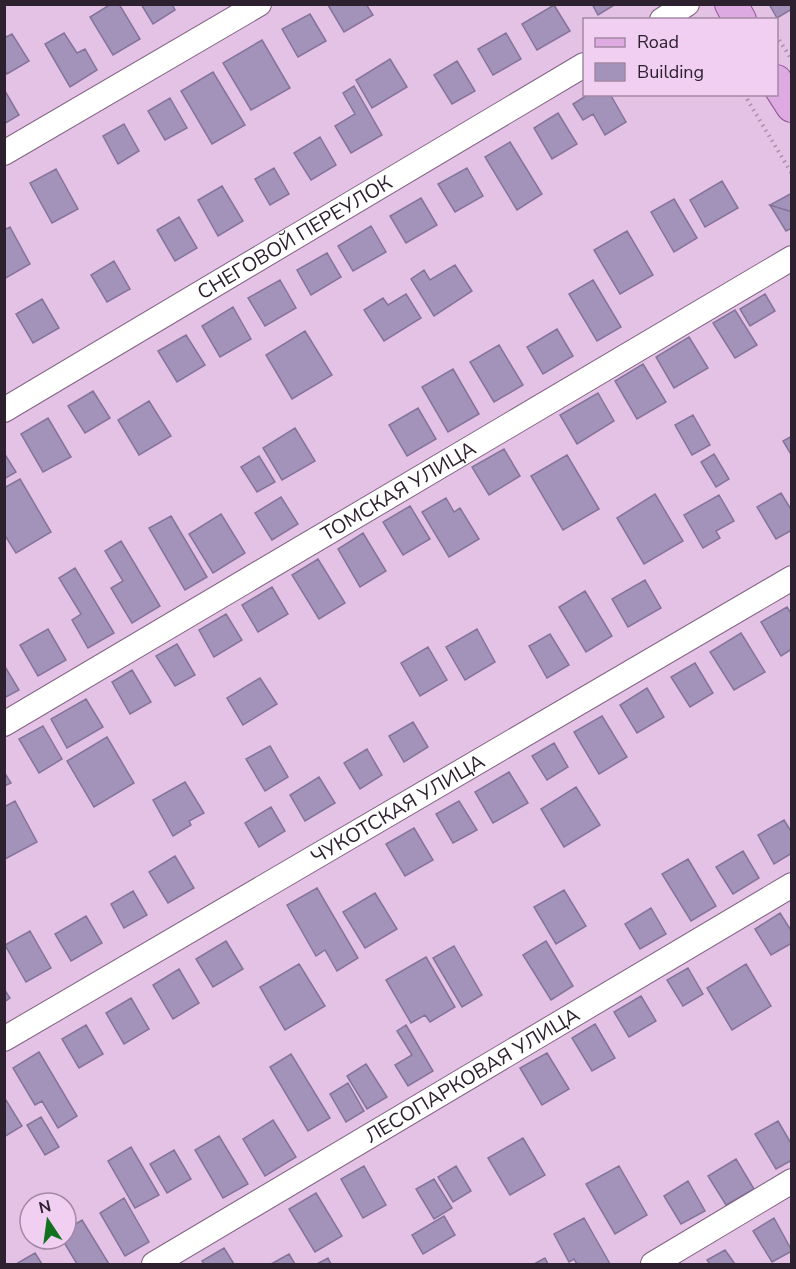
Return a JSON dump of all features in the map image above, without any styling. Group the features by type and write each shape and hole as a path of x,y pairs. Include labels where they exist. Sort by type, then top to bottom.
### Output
{"main road":[{"path":"731,4 739,18"},
{"path":"778,83 792,106"}],"street":[{"path":"4,153 259,4"},
{"path":"665,18 687,4"},
{"name":"СНЕГОВОЙ ПЕРЕУЛОК","path":"4,410 583,66"},
{"name":"ТОМСКАЯ УЛИЦА","path":"4,724 792,258"},
{"name":"ЧУКОТСКАЯ УЛИЦА","path":"4,1039 792,578"},
{"name":"ЛЕСОПАРКОВАЯ УЛИЦА","path":"154,1264 792,885"},
{"path":"653,1264 792,1182"}],"path":[{"path":"778,37 792,60"},
{"path":"745,96 792,174"}],"building":[{"path":"111,4 119,4 140,39 113,55 90,17"},
{"path":"141,4 172,4 175,10 153,24"},
{"path":"329,4 366,4 373,15 344,32"},
{"path":"592,4 616,4 598,15"},
{"path":"769,4 792,4 792,9 777,18"},
{"path":"554,5 570,31 537,50 522,24"},
{"path":"310,14 326,41 298,57 282,29"},
{"path":"64,33 77,53 85,49 97,70 70,87 45,44"},
{"path":"506,33 521,59 493,75 478,49"},
{"path":"12,34 29,61 7,74 4,70 4,38"},
{"path":"262,40 290,88 251,110 223,63"},
{"path":"390,59 407,87 372,108 356,80"},
{"path":"457,61 475,91 452,104 434,75"},
{"path":"213,72 245,125 212,144 181,91"},
{"path":"354,86 382,135 351,153 335,126 355,114 343,93"},
{"path":"4,92 19,115 4,124"},
{"path":"586,96 611,96 626,122 605,135 593,114 583,120 573,104"},
{"path":"170,98 187,128 165,140 148,111"},
{"path":"558,113 577,144 552,159 534,128"},
{"path":"124,124 139,151 118,164 103,136"},
{"path":"320,137 336,165 311,180 294,153"},
{"path":"510,142 542,194 517,210 485,157"},
{"path":"274,168 289,194 270,205 255,179"},
{"path":"467,168 483,196 455,212 438,184"},
{"path":"56,169 78,209 52,223 30,183"},
{"path":"722,181 738,208 705,227 690,200"},
{"path":"222,186 243,221 218,236 198,200"},
{"path":"792,193 792,212 770,205"},
{"path":"421,198 437,225 406,243 390,216"},
{"path":"674,199 697,238 674,252 651,212"},
{"path":"770,205 792,212 792,228 786,231"},
{"path":"179,217 197,248 175,261 157,230"},
{"path":"371,226 386,252 353,271 338,246"},
{"path":"10,227 30,264 4,279 4,230"},
{"path":"627,231 653,275 620,294 594,250"},
{"path":"327,253 341,277 311,295 297,270"},
{"path":"114,261 130,289 107,302 91,275"},
{"path":"455,265 472,291 434,316 411,279 424,270 430,280"},
{"path":"280,280 296,308 265,326 248,298"},
{"path":"593,280 621,327 597,341 569,294"},
{"path":"406,294 421,318 384,341 364,310 383,298 388,305"},
{"path":"765,294 775,311 750,326 740,309"},
{"path":"42,299 59,328 33,343 16,314"},
{"path":"233,307 251,339 220,357 202,326"},
{"path":"735,310 757,345 735,358 713,323"},
{"path":"557,329 573,356 543,374 527,347"},
{"path":"305,331 332,375 292,399 266,355"},
{"path":"186,335 205,365 177,382 158,351"},
{"path":"689,337 708,368 674,388 656,357"},
{"path":"499,345 523,385 494,402 470,362"},
{"path":"643,364 666,402 637,419 615,381"},
{"path":"453,369 479,414 448,432 422,387"},
{"path":"93,391 110,418 85,433 68,406"},
{"path":"598,393 614,421 577,444 560,415"},
{"path":"149,401 171,436 139,455 118,420"},
{"path":"418,408 436,439 407,456 389,425"},
{"path":"693,415 710,445 692,455 675,425"},
{"path":"48,418 71,457 43,472 21,434"},
{"path":"295,428 315,461 282,480 263,448"},
{"path":"792,436 792,456 783,441"},
{"path":"504,449 520,476 489,495 472,467"},
{"path":"4,453 16,472 4,479"},
{"path":"714,454 729,479 716,487 701,462"},
{"path":"567,455 599,509 563,530 531,476"},
{"path":"259,456 275,482 257,492 241,467"},
{"path":"20,479 51,532 16,553 4,534 4,488"},
{"path":"781,493 792,511 792,530 776,539 757,507"},
{"path":"655,494 683,541 644,564 617,518"},
{"path":"719,495 734,521 716,531 720,538 703,548 684,515"},
{"path":"281,497 298,524 272,540 255,513"},
{"path":"446,498 454,512 460,508 479,539 449,557 422,512"},
{"path":"410,506 430,539 403,555 383,522"},
{"path":"221,514 245,553 213,573 189,534"},
{"path":"171,516 207,577 185,590 149,528"},
{"path":"363,533 386,571 360,587 338,549"},
{"path":"121,541 160,606 132,623 111,588 123,581 105,551"},
{"path":"318,559 345,603 319,619 292,575"},
{"path":"75,568 114,633 88,648 72,620 81,614 59,578"},
{"path":"645,580 661,608 628,627 612,599"},
{"path":"272,587 288,614 258,632 242,605"},
{"path":"585,591 612,636 586,652 559,607"},
{"path":"787,607 792,615 792,649 781,656 761,622"},
{"path":"226,614 242,640 214,657 199,630"},
{"path":"48,629 66,660 38,676 20,645"},
{"path":"477,629 495,662 465,680 446,647"},
{"path":"741,633 765,672 734,690 710,652"},
{"path":"550,634 569,665 547,678 529,646"},
{"path":"177,644 195,675 175,686 156,656"},
{"path":"428,647 447,680 420,696 401,663"},
{"path":"695,663 713,693 690,707 671,677"},
{"path":"4,665 19,690 4,698"},
{"path":"132,670 151,702 130,714 112,682"},
{"path":"260,678 277,704 243,725 227,698"},
{"path":"647,688 664,717 637,733 620,705"},
{"path":"86,699 103,727 67,748 51,719"},
{"path":"602,716 627,757 599,774 574,732"},
{"path":"413,722 428,747 404,762 389,736"},
{"path":"43,726 62,759 39,773 19,739"},
{"path":"107,737 134,783 94,807 67,761"},
{"path":"554,743 568,767 547,780 532,756"},
{"path":"270,746 288,777 265,791 246,759"},
{"path":"367,749 382,775 360,789 344,763"},
{"path":"4,772 11,783 4,786"},
{"path":"509,772 528,803 493,823 475,792"},
{"path":"319,777 335,803 305,821 290,795"},
{"path":"185,782 204,813 189,821 191,825 173,836 153,800"},
{"path":"576,787 600,825 564,847 541,809"},
{"path":"15,801 37,842 5,859 4,807"},
{"path":"459,801 477,830 453,843 436,814"},
{"path":"271,807 285,831 259,847 245,823"},
{"path":"784,820 792,833 792,853 774,864 758,835"},
{"path":"414,828 433,860 405,876 386,844"},
{"path":"743,851 759,878 733,894 716,867"},
{"path":"175,856 194,888 168,903 149,872"},
{"path":"688,859 716,906 691,921 662,874"},
{"path":"317,888 358,958 337,971 325,950 316,956 287,905"},
{"path":"564,890 586,926 556,944 534,907"},
{"path":"133,891 147,915 124,928 111,904"},
{"path":"375,893 397,929 365,948 343,912"},
{"path":"651,908 666,934 640,949 625,924"},
{"path":"780,913 792,932 792,943 771,955 755,929"},
{"path":"86,916 102,943 71,961 55,934"},
{"path":"30,931 51,968 26,982 5,945"},
{"path":"226,941 243,969 213,987 196,959"},
{"path":"546,941 573,986 551,1000 523,955"},
{"path":"454,946 482,995 462,1007 433,958"},
{"path":"426,957 455,1007 430,1022 425,1015 411,1023 386,980"},
{"path":"299,964 325,1006 285,1030 260,987"},
{"path":"746,964 771,1006 732,1030 707,988"},
{"path":"688,968 703,994 683,1006 667,980"},
{"path":"179,969 199,1003 173,1019 153,985"},
{"path":"4,989 10,998 4,1002"},
{"path":"641,996 656,1021 629,1037 614,1012"},
{"path":"131,998 149,1029 124,1044 106,1013"},
{"path":"595,1024 615,1058 592,1071 572,1038"},
{"path":"86,1025 103,1054 79,1068 62,1039"},
{"path":"406,1025 433,1071 408,1086 395,1065 412,1055 397,1031"},
{"path":"39,1052 77,1116 58,1128 42,1101 35,1105 13,1068"},
{"path":"547,1053 569,1089 542,1105 520,1068"},
{"path":"291,1054 330,1118 308,1131 270,1067"},
{"path":"366,1064 387,1097 367,1109 347,1076"},
{"path":"348,1083 364,1111 346,1122 330,1094"},
{"path":"4,1097 22,1126 4,1137"},
{"path":"41,1117 59,1147 45,1155 27,1125"},
{"path":"273,1120 296,1157 265,1176 243,1139"},
{"path":"778,1121 792,1145 792,1160 776,1169 755,1134"},
{"path":"219,1136 248,1184 223,1198 195,1150"},
{"path":"523,1138 545,1175 510,1195 488,1158"},
{"path":"131,1147 159,1195 135,1208 108,1161"},
{"path":"174,1150 191,1179 167,1193 150,1164"},
{"path":"736,1159 754,1189 726,1205 708,1176"},
{"path":"364,1166 386,1205 363,1218 341,1179"},
{"path":"456,1166 471,1191 453,1202 438,1177"},
{"path":"619,1166 647,1215 615,1234 586,1184"},
{"path":"434,1179 452,1208 434,1219 416,1189"},
{"path":"688,1181 705,1211 681,1224 664,1196"},
{"path":"316,1193 342,1236 315,1252 289,1209"},
{"path":"124,1198 149,1242 125,1256 100,1213"},
{"path":"444,1216 455,1235 423,1254 412,1235"},
{"path":"584,1218 610,1264 577,1264 574,1259 569,1262 554,1234"},
{"path":"774,1218 792,1251 772,1262 753,1231"},
{"path":"82,1220 109,1264 77,1264 69,1251 78,1251 78,1222"},
{"path":"224,1248 234,1264 204,1264 202,1261"},
{"path":"725,1250 735,1264 710,1264 707,1260"},
{"path":"35,1253 42,1264 16,1264"},
{"path":"289,1254 295,1264 271,1264"},
{"path":"328,1258 331,1264 317,1264"},
{"path":"545,1258 548,1264 534,1264"}]}
